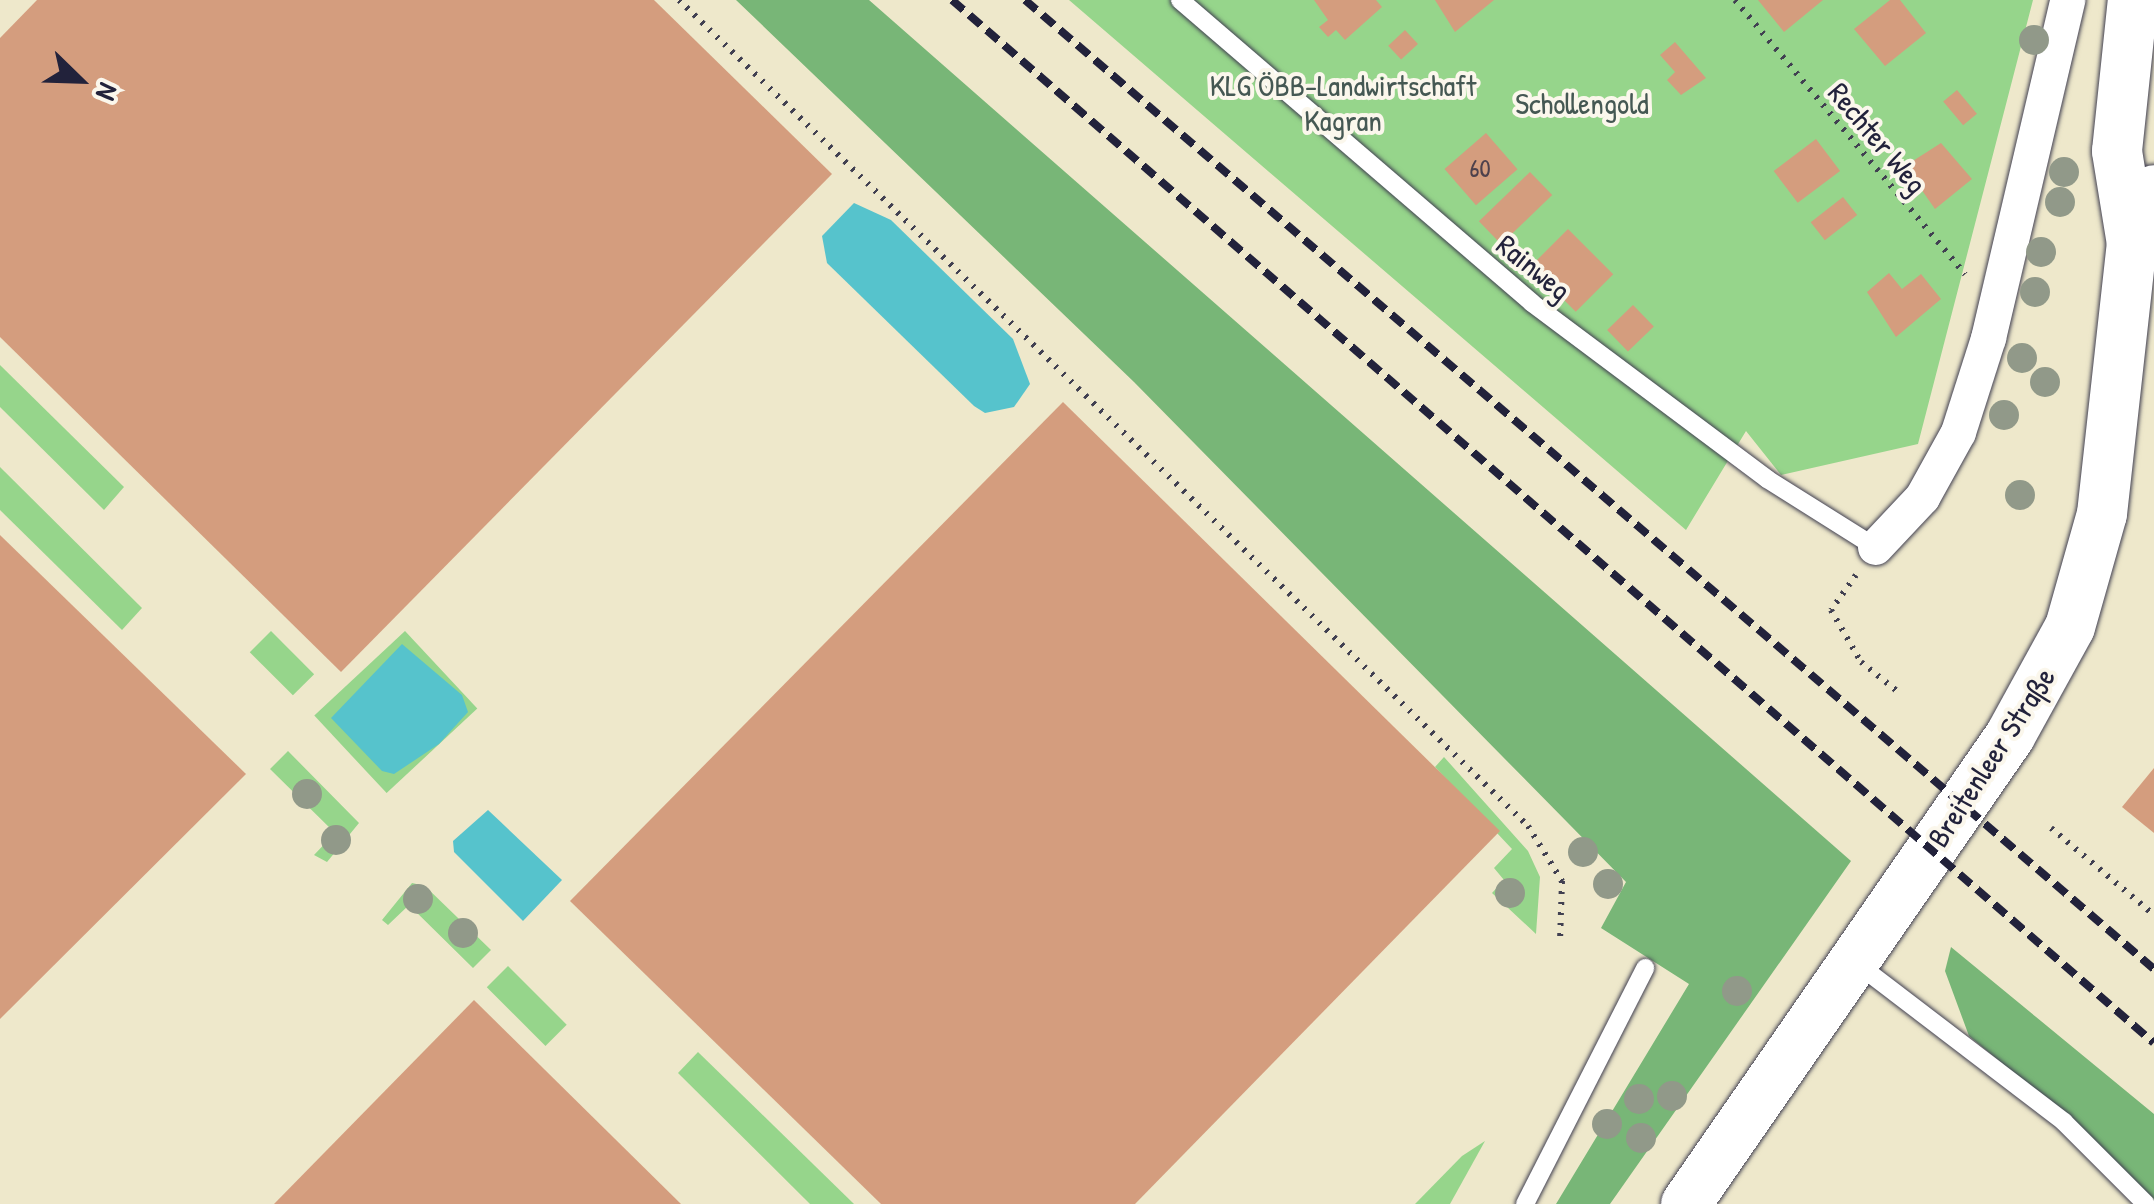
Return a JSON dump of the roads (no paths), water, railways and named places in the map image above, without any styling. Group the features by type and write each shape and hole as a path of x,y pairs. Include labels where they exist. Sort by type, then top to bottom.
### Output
{"main road":[{"name":"Breitenleer Straße","path":"2132,244 2116,151 2139,20"},
{"name":"Breitenleer Straße","path":"1686,1204 2010,736 2070,627 2102,514 2132,244 2154,190"}],"street":[{"path":"1875,548 1922,497 1958,432 1998,290 2067,0"}],"lane":[{"name":"Rainweg","path":"1180,0 1532,303 1767,479 1875,548"},
{"path":"1855,962 2064,1122 2146,1204"},
{"path":"1526,1204 1645,968"}],"water":[{"path":"854,203 891,220 1013,339 1030,384 1014,407 985,413 974,406 827,263 822,236"},
{"path":"402,644 462,695 468,712 439,744 394,774 382,771 331,718"},
{"path":"488,810 562,880 523,921 454,852 453,841"}],"railway":[{"path":"952,0 2154,1043"},
{"path":"1025,0 2154,969"}],"park label":[{"name":"KLG ÖBB-Landwirtschaft Kagran","path":"1343,102"},
{"name":"Schollengold","path":"1582,103"}]}
